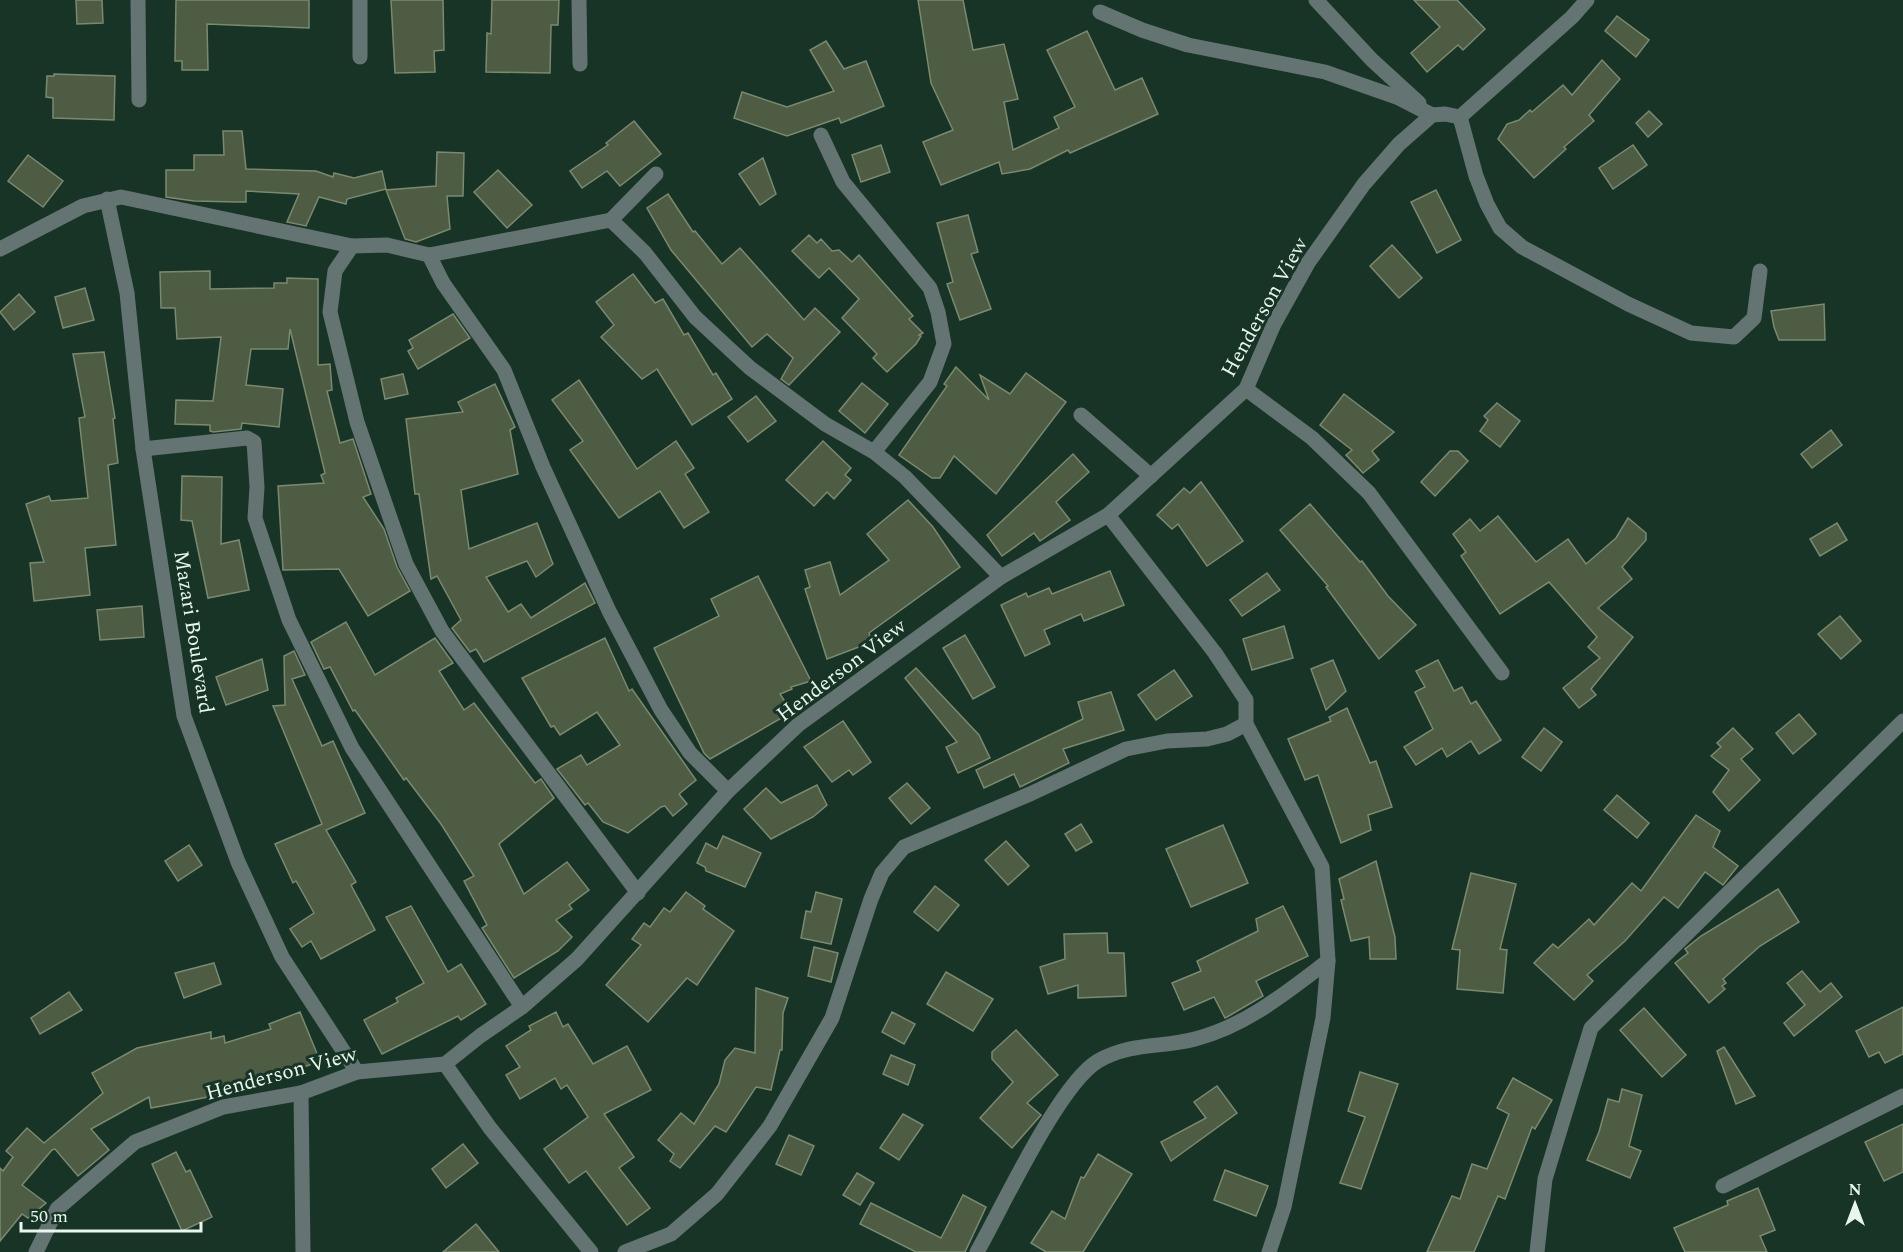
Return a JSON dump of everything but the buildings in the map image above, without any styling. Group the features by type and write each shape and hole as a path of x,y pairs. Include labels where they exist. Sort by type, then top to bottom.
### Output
{"street":[{"path":"138,0 139,100"},
{"path":"360,0 360,57"},
{"path":"579,0 580,64"},
{"path":"1316,0 1372,60 1432,115"},
{"path":"1100,12 1142,30 1188,45 1325,72 1399,98 1432,115 1460,117 1572,17 1587,0"},
{"name":"Henderson View","path":"36,1252 57,1209 135,1142 223,1107 301,1092 357,1072 445,1064 522,1007 577,959 728,791 798,725 1001,577 1108,515 1246,389 1274,324 1308,263 1364,184 1399,144 1432,115"},
{"path":"1460,117 1476,176 1500,228 1522,247 1628,304 1691,333 1734,337 1754,318 1760,271"},
{"path":"821,135 843,182 930,288 938,312 944,344 930,382 874,452"},
{"path":"0,249 58,218 107,199 134,198 352,246 387,245 429,255 611,220 656,174"},
{"name":"Mazari Boulevard","path":"107,199 127,293 143,449 184,716 238,862 282,957 357,1072"},
{"path":"611,220 645,253 696,317 750,368 825,424 874,452 905,477 1001,577"},
{"path":"352,246 335,271 330,312 357,422 406,564 442,631 638,893"},
{"path":"429,255 443,283 504,370 543,467 609,611 661,710 690,753 728,791"},
{"path":"1246,389 1312,438 1369,493 1502,673"},
{"path":"1081,415 1151,476"},
{"path":"143,449 248,438 254,442 257,487 255,518 289,620 352,748 522,1007"},
{"path":"1108,515 1215,653 1246,700 1246,724 1322,867 1328,962 1323,1018 1284,1207 1269,1252"},
{"path":"1537,1252 1545,1179 1591,1028 1903,721"},
{"path":"625,1252 671,1234 717,1194 770,1126 832,1018 871,899 882,873 904,848 1030,794 1126,749 1167,741 1207,740 1227,734 1246,724"},
{"path":"977,1252 1065,1095 1097,1061 1137,1046 1195,1040 1258,1013 1328,962"},
{"path":"445,1064 490,1128 591,1252"},
{"path":"301,1092 303,1252"},
{"path":"1724,1186 1903,1096"}]}
